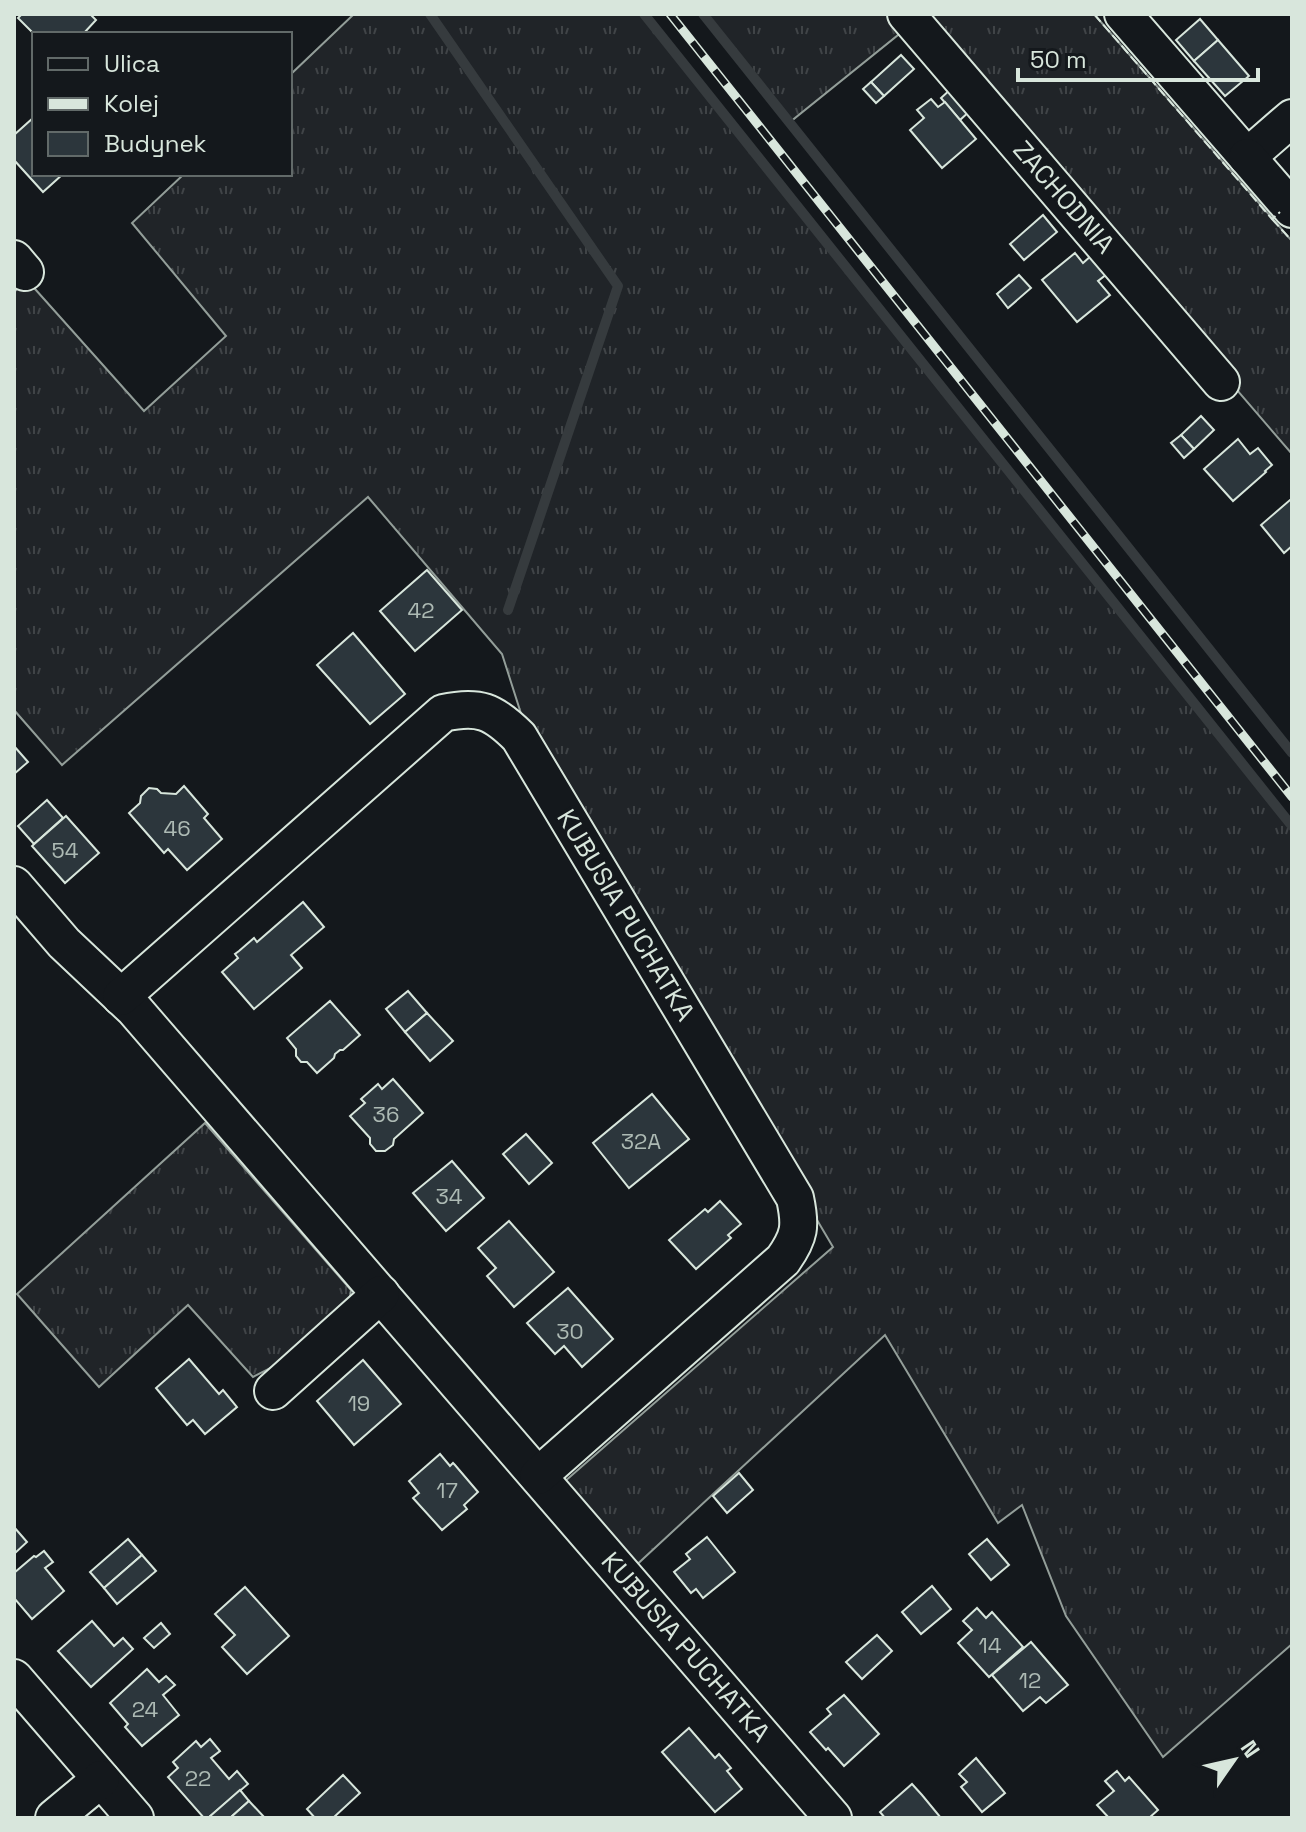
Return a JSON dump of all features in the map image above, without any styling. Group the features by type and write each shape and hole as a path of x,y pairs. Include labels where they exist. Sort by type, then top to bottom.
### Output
{"street":[{"name":"ZACHODNIA","path":"906,14 1221,382"},
{"path":"1123,14 1292,209"},
{"path":"1247,157 1292,118"},
{"name":"KUBUSIA PUCHATKA","path":"121,997 443,713 466,708 485,712 502,720 519,737 795,1198 800,1220 796,1241 783,1260 538,1476"},
{"name":"KUBUSIA PUCHATKA","path":"14,885 73,952 147,1025 833,1818"},
{"path":"273,1391 381,1294"},
{"path":"14,1678 135,1818"},
{"path":"54,1818 101,1779"}],"green space":[{"path":"354,14 644,14 1292,826 1292,1644 1163,1757 1066,1616 1022,1505 998,1523 885,1335 631,1570 556,1489 833,1247 525,726 502,654 368,497 62,765 14,710 14,292 27,280 144,411 226,336 132,223 182,176 292,176 292,73"},
{"path":"703,14 1094,14 1292,241 1292,454 918,19 790,122"},
{"path":"205,1123 351,1290 348,1311 302,1352 253,1377 188,1305 99,1387 17,1294"}],"building":[{"path":"22,14 90,14 96,20 85,32 32,32 18,18"},
{"path":"1200,19 1218,40 1194,61 1176,40"},
{"path":"1218,40 1249,76 1225,96 1194,61"},
{"path":"901,55 914,69 884,96 871,82"},
{"path":"871,82 884,96 876,103 863,89"},
{"path":"952,88 971,110 960,120 941,98"},
{"path":"931,99 938,107 945,102 976,139 942,168 910,130 924,118 917,110"},
{"path":"32,119 32,176 61,176 43,192 14,160 14,135"},
{"path":"1043,215 1057,232 1024,260 1010,244"},
{"path":"1075,253 1083,263 1092,255 1107,274 1098,281 1110,295 1077,322 1042,280"},
{"path":"1019,275 1031,288 1008,308 997,294"},
{"path":"1201,416 1214,430 1194,449 1181,435"},
{"path":"1181,435 1194,449 1184,458 1171,443"},
{"path":"1238,439 1250,454 1258,448 1272,465 1233,501 1204,469"},
{"path":"1290,500 1292,546 1284,553 1261,525"},
{"path":"427,570 462,610 415,651 380,611"},
{"path":"353,633 405,694 370,724 317,665"},
{"path":"14,746 28,762 14,774"},
{"path":"184,786 208,814 204,818 222,839 187,870 168,849 164,853 129,813 149,788 176,794"},
{"path":"47,800 63,818 34,844 18,826"},
{"path":"66,816 99,853 65,883 32,846"},
{"path":"303,902 324,927 291,955 302,968 254,1009 222,972 238,958 235,954 254,938 257,942"},
{"path":"408,991 427,1013 405,1032 386,1009"},
{"path":"330,1001 360,1035 317,1073 307,1062 301,1062 287,1038"},
{"path":"427,1013 453,1041 430,1061 405,1032"},
{"path":"393,1079 423,1113 394,1139 393,1145 385,1151 376,1151 370,1144 370,1138 350,1116 365,1103 361,1099 378,1084 382,1089"},
{"path":"652,1094 689,1139 629,1188 593,1143"},
{"path":"526,1134 552,1163 529,1184 503,1154"},
{"path":"452,1161 484,1198 446,1231 413,1193"},
{"path":"720,1201 741,1224 728,1235 731,1238 696,1269 669,1240 705,1209 708,1212"},
{"path":"509,1221 554,1272 514,1307 487,1276 496,1268 478,1248"},
{"path":"568,1288 613,1339 582,1367 564,1346 555,1354 527,1323"},
{"path":"189,1359 219,1394 223,1390 237,1407 205,1434 193,1420 187,1425 156,1388"},
{"path":"363,1360 401,1404 354,1445 317,1401"},
{"path":"440,1454 450,1466 455,1465 478,1492 464,1505 467,1509 442,1530 413,1498 419,1493 409,1481"},
{"path":"739,1473 753,1490 727,1513 713,1496"},
{"path":"14,1527 27,1542 14,1554"},
{"path":"707,1537 735,1572 703,1598 696,1589 691,1593 674,1572 690,1559 686,1554"},
{"path":"128,1539 142,1555 104,1588 90,1572"},
{"path":"987,1539 1009,1565 991,1580 969,1554"},
{"path":"44,1551 53,1562 45,1568 64,1591 32,1619 14,1598 14,1573"},
{"path":"142,1555 156,1571 117,1604 104,1588"},
{"path":"932,1586 951,1609 921,1634 902,1612"},
{"path":"245,1587 289,1636 247,1674 222,1647 235,1635 215,1614"},
{"path":"977,1608 986,1618 992,1612 1023,1647 989,1677 958,1643 972,1630 963,1621"},
{"path":"92,1621 114,1646 123,1638 133,1649 91,1687 58,1651"},
{"path":"161,1623 170,1634 154,1648 144,1638"},
{"path":"877,1635 892,1651 862,1679 846,1662"},
{"path":"1031,1642 1068,1685 1046,1703 1040,1697 1023,1711 992,1675"},
{"path":"147,1669 159,1682 166,1676 175,1685 163,1695 179,1715 142,1746 110,1703"},
{"path":"844,1695 879,1734 844,1766 810,1732 831,1714 827,1709"},
{"path":"689,1728 715,1758 719,1754 731,1768 727,1771 742,1789 715,1812 662,1752"},
{"path":"210,1739 220,1751 211,1758 229,1779 237,1771 248,1784 208,1818 204,1818 168,1777 178,1768 173,1762 196,1741 201,1747"},
{"path":"976,1758 1005,1793 982,1812 961,1787 967,1782 959,1774"},
{"path":"1117,1771 1125,1781 1129,1777 1158,1810 1149,1818 1109,1818 1097,1805 1114,1791 1105,1781"},
{"path":"343,1775 360,1793 333,1818 315,1818 307,1809"},
{"path":"912,1784 941,1818 885,1818 880,1812"},
{"path":"240,1790 249,1801 230,1818 208,1818"},
{"path":"249,1801 265,1818 230,1818"}],"waterway":[{"path":"430,14 618,286 508,610"},
{"path":"644,14 1292,826"},
{"path":"703,14 1292,753"}],"railway":[{"path":"670,14 1292,797"}],"fence":[{"path":"1094,14 1272,219 1280,212"},
{"path":"1272,219 1292,241"}]}
